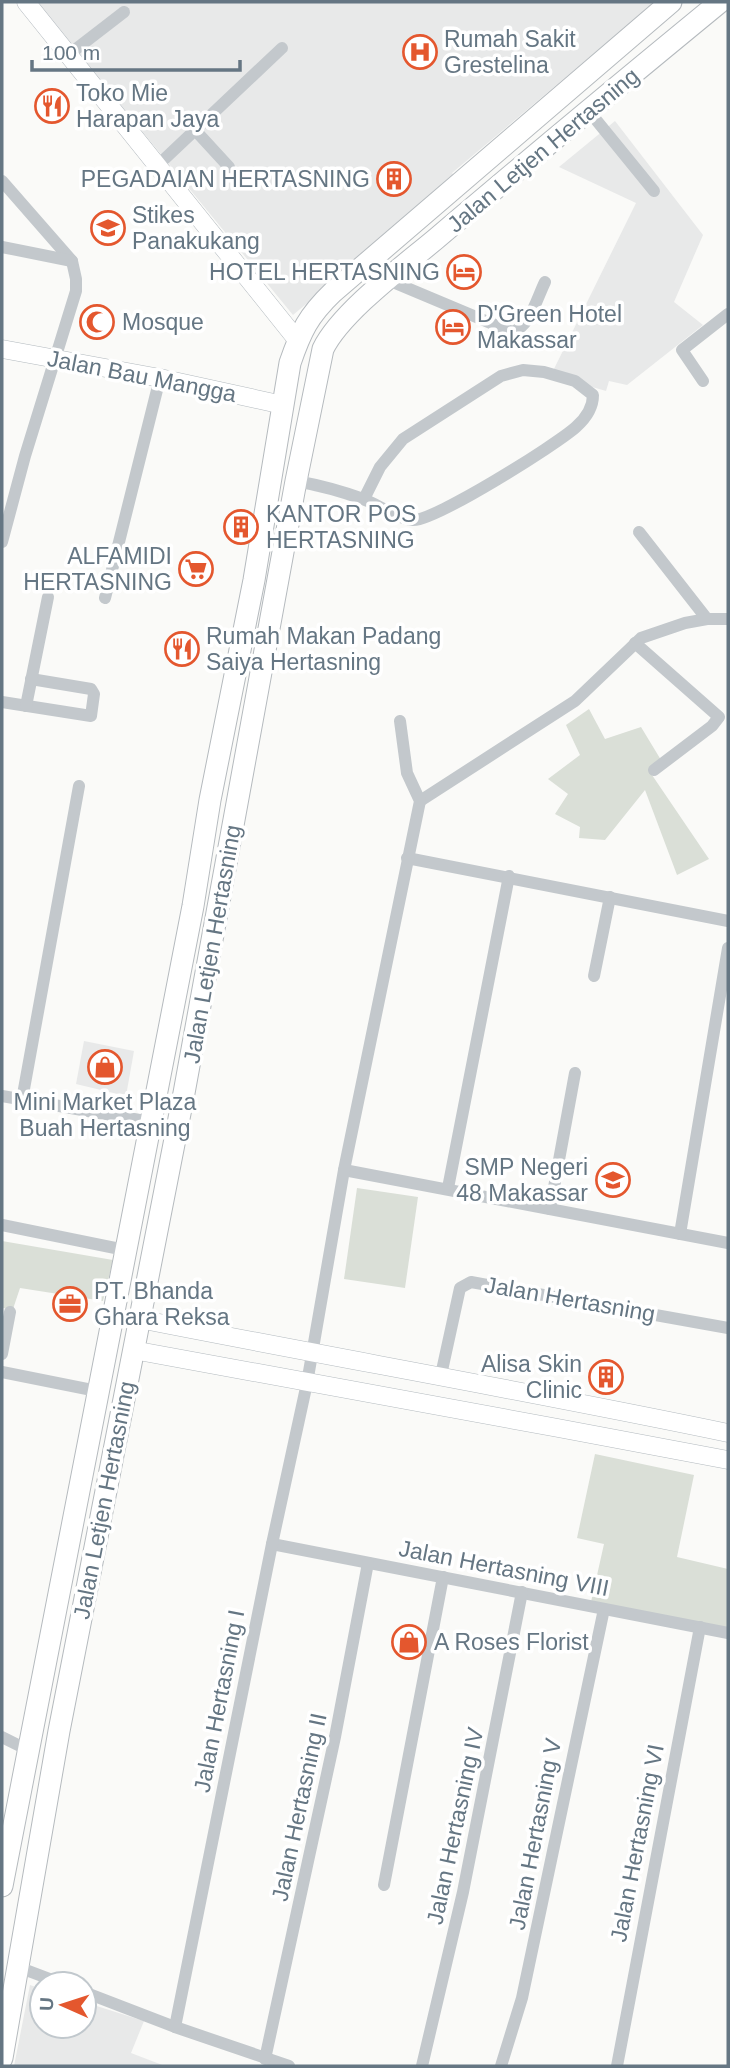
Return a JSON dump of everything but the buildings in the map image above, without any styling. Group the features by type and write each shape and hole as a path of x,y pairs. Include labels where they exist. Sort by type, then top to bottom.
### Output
{"main road":[{"name":"Jalan Letjen Hertasning","path":"2,1886 193,906 210,800 254,580 290,363 313,311 333,292 671,2"},
{"name":"Jalan Letjen Hertasning","path":"2,2058 57,1743 219,910 296,481 323,349 341,323 388,280 720,2"},
{"path":"621,44 642,67"},
{"path":"193,906 219,910"},
{"path":"67,1557 93,1560"}],"street":[{"path":"26,2 298,341"},
{"path":"67,56 124,12"},
{"path":"156,167 282,48"},
{"path":"588,110 654,191"},
{"path":"195,130 229,167"},
{"path":"2,181 72,261 76,279 76,292 2,542"},
{"path":"2,247 72,261"},
{"path":"388,280 512,332 519,330 525,323 545,282"},
{"path":"703,381 682,350 728,314"},
{"name":"Jalan Bau Mangga","path":"2,349 160,378 283,405"},
{"path":"296,481 320,485 364,499 415,520 434,515 515,468 576,428 593,403 593,395 575,382 544,372 523,370 501,376 403,439 380,467 364,499"},
{"path":"105,598 160,378"},
{"path":"639,532 707,619"},
{"path":"26,706 48,597"},
{"path":"400,721 407,773 420,801 575,701 635,643 664,629 707,619 728,619"},
{"path":"635,643 719,717 712,726 654,771"},
{"path":"2,702 89,717 92,713 93,690 31,679"},
{"path":"22,1100 79,786"},
{"name":"Jalan Hertasning I","path":"174,2027 307,1383 344,1170 420,801"},
{"path":"407,858 728,921"},
{"path":"448,1188 509,876"},
{"path":"594,976 610,897"},
{"path":"680,1234 728,948"},
{"path":"550,1209 575,1073"},
{"path":"2,1096 151,1122"},
{"path":"344,1170 728,1243"},
{"path":"2,1225 125,1250"},
{"name":"Jalan Hertasning","path":"441,1375 460,1288 471,1282 728,1328"},
{"path":"2,1354 10,1312"},
{"path":"139,1319 441,1375 728,1433"},
{"path":"223,1367 230,1337"},
{"path":"133,1350 728,1460"},
{"path":"2,1372 97,1391"},
{"name":"Jalan Hertasning VIII","path":"272,1544 728,1633"},
{"name":"Jalan Hertasning II","path":"265,2059 335,1737 368,1563"},
{"path":"384,1885 443,1577"},
{"name":"Jalan Hertasning IV","path":"422,2066 474,1840 522,1592"},
{"name":"Jalan Hertasning V","path":"501,2066 522,1998 604,1609"},
{"name":"Jalan Hertasning VI","path":"617,2066 700,1628"},
{"path":"2,1737 28,1750"},
{"path":"18,1967 28,1971"},
{"path":"98,1997 174,2027 289,2066"}],"shaded area":[{"path":"36,2 655,2 452,173 456,178 293,315"},
{"path":"615,121 703,235 674,302 703,325 627,385 609,381 606,391 551,375 636,203 559,167"},
{"path":"589,709 605,739 641,727 661,760 652,775 709,859 677,875 645,790 605,840 579,838 580,827 555,814 568,794 548,779 580,755 566,725"},
{"name":"Mini Market Plaza Buah Hertasning","path":"84,1041 134,1051 126,1096 76,1084"},
{"path":"357,1188 418,1197 405,1288 344,1279"},
{"path":"2,1241 113,1260 103,1301 20,1288 13,1309 2,1308"},
{"path":"595,1454 694,1475 677,1557 728,1569 728,1632 591,1602 604,1544 577,1538"},
{"path":"28,1995 28,2040 98,2040 98,2006 144,2021 131,2053 165,2066 14,2066"}],"place":[{"name":"Rumah Sakit Grestelina","path":"420,52"},
{"name":"Toko Mie Harapan Jaya","path":"52,106"},
{"name":"PEGADAIAN HERTASNING","path":"394,179"},
{"name":"Stikes Panakukang","path":"108,228"},
{"name":"HOTEL HERTASNING","path":"464,272"},
{"name":"Mosque","path":"97,322"},
{"name":"D'Green Hotel Makassar","path":"453,327"},
{"name":"KANTOR POS HERTASNING","path":"241,527"},
{"name":"ALFAMIDI HERTASNING","path":"196,569"},
{"name":"Rumah Makan Padang Saiya Hertasning","path":"182,649"},
{"name":"Mini Market Plaza Buah Hertasning","path":"105,1067"},
{"name":"SMP Negeri 48 Makassar","path":"613,1180"},
{"name":"PT. Bhanda Ghara Reksa","path":"70,1304"},
{"name":"Alisa Skin Clinic","path":"606,1377"},
{"name":"A Roses Florist","path":"409,1642"}]}
